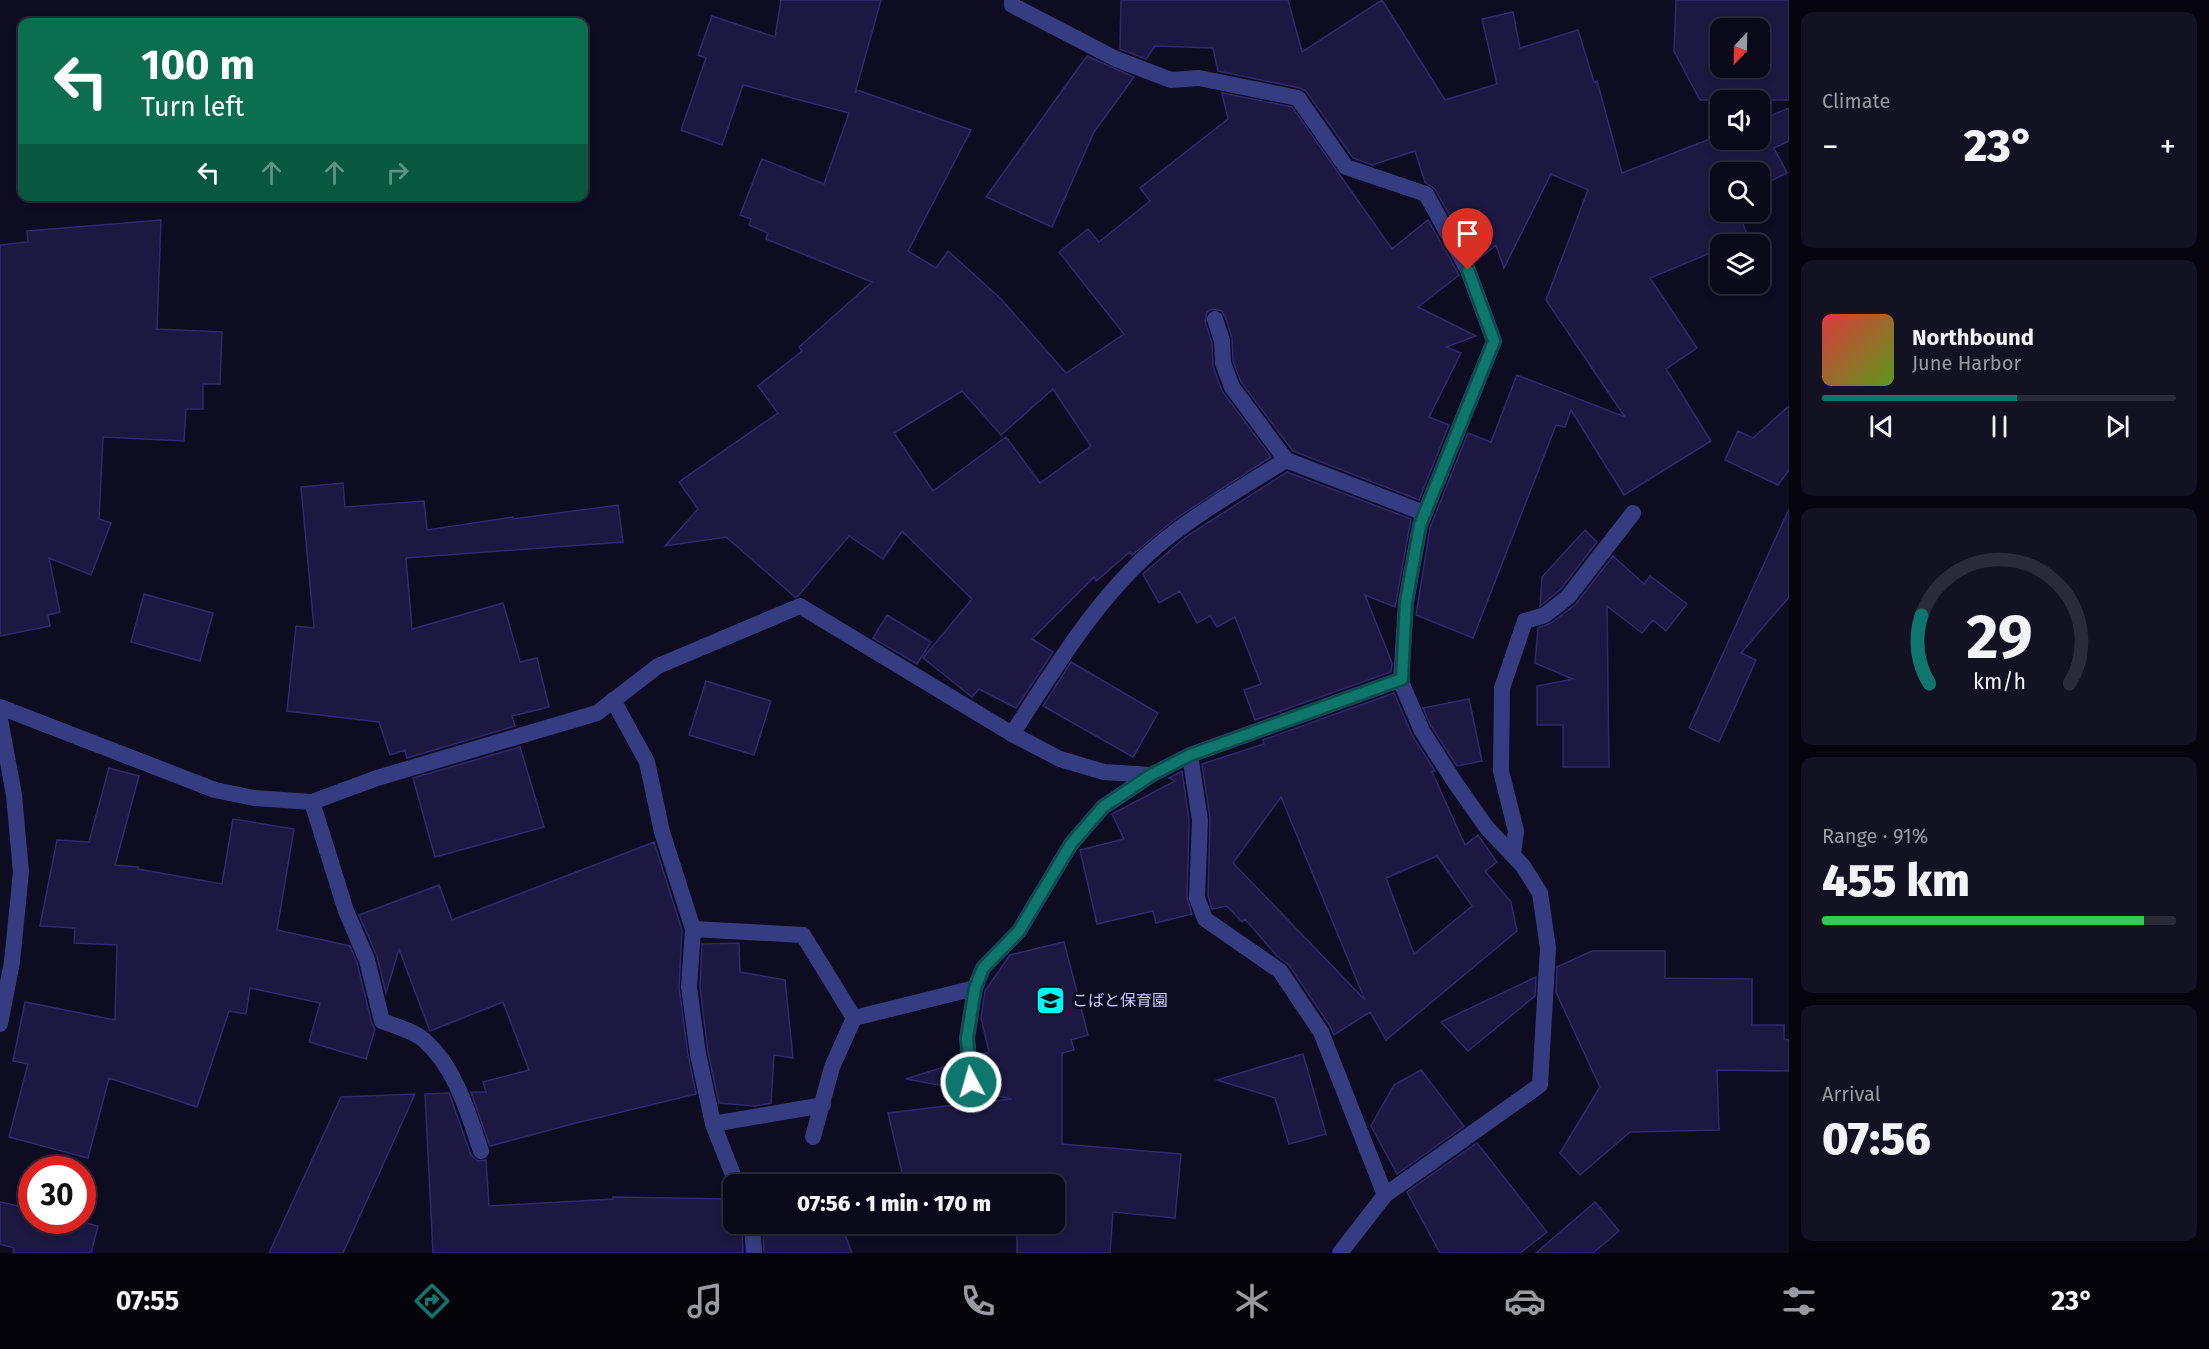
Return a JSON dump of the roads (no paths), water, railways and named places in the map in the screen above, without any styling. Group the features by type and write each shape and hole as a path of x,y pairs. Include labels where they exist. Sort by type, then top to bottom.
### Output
{"street":[{"path":"1012,0 1012,5 1116,59 1172,80 1199,78 1298,98 1346,167 1426,194 1468,270 1494,341 1420,525 1406,602 1402,679 1422,732 1487,828 1523,866 1540,893 1548,948 1540,1085 1385,1195 1340,1253"},
{"path":"1215,319 1222,341 1223,363 1232,387 1286,460 1424,513"},
{"path":"1012,734 1092,617 1128,573 1167,538 1286,460"},
{"path":"1513,854 1516,831 1501,771 1502,688 1521,630 1525,621 1545,615 1568,597 1633,513"},
{"path":"0,707 214,790 254,798 312,802 377,778 597,713 658,666 800,606 1012,734 1060,759 1104,772 1151,775"},
{"path":"974,1104 967,1038 975,988 983,968 1019,931 1071,844 1103,807 1151,775 1190,755 1402,679"},
{"path":"614,700 647,762 662,832 693,929 689,987 698,1053 712,1124 732,1174"},
{"path":"0,719 14,795 21,872 12,962 0,1024"},
{"path":"1190,755 1200,820 1197,898 1205,919 1280,971 1321,1032 1385,1195"},
{"path":"312,802 346,911 367,960 382,1021 423,1039 450,1072 461,1093 482,1151"},
{"path":"693,929 803,935 854,1018"},
{"path":"854,1018 975,988"},
{"path":"813,1137 832,1066 854,1018"},
{"path":"712,1124 823,1105"},
{"path":"753,1234 754,1253"}],"place":[{"name":"こばと保育園","path":"1051,1000"}]}
